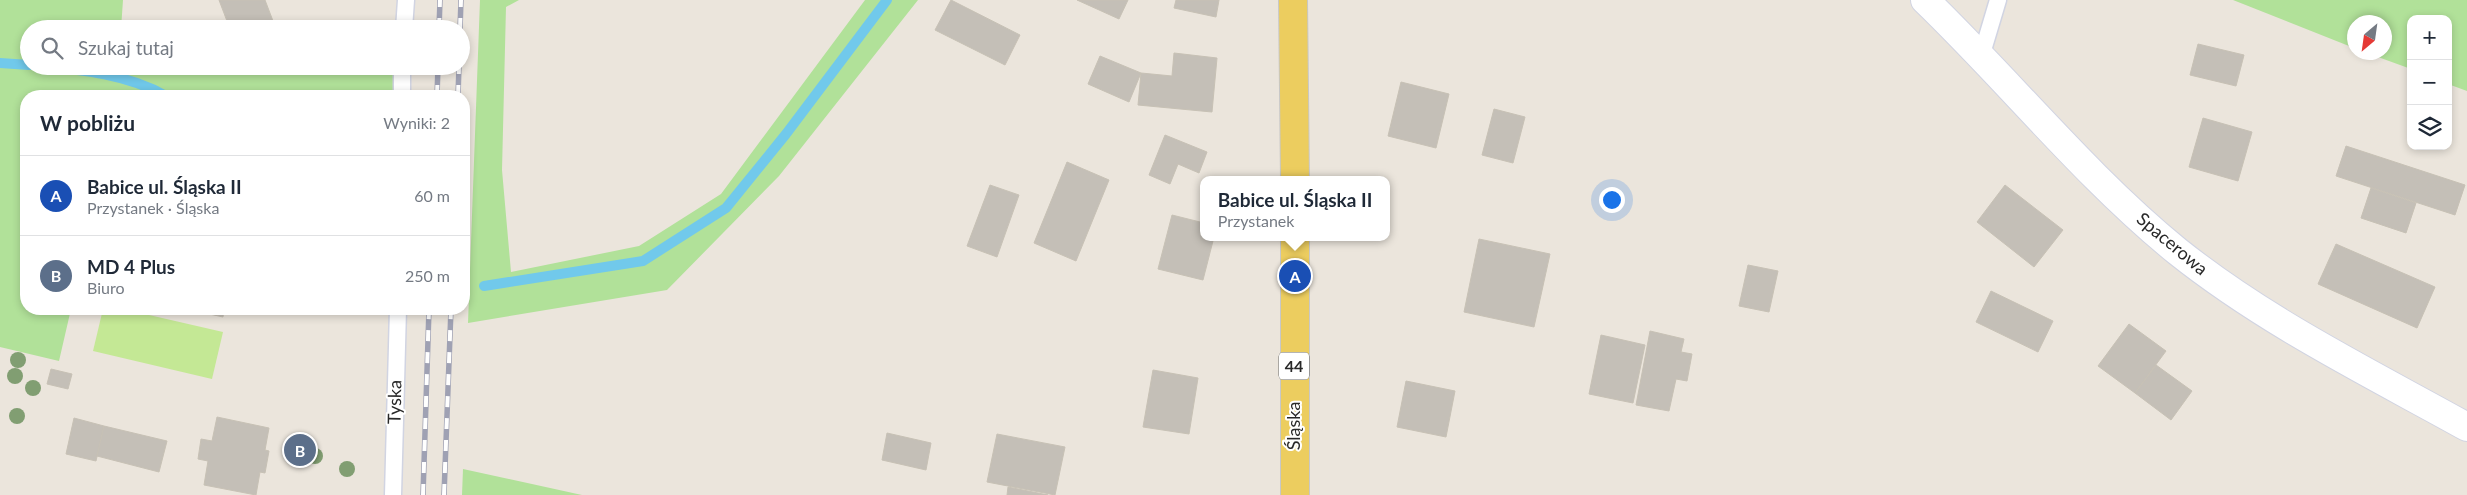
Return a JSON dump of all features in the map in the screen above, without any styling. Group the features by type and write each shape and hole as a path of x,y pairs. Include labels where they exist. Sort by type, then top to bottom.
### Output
{"main road":[{"path":"1293,0 1295,176"},
{"name":"Śląska","path":"1295,241 1295,495"}],"street":[{"name":"Spacerowa","path":"1925,0 2111,192 2189,260 2226,288 2284,326 2467,427"}],"lane":[{"path":"405,20 406,0"},
{"path":"1981,57 1998,0"},
{"path":"402,75 402,90"},
{"name":"Tyska","path":"393,495 398,315"}],"green space":[{"path":"0,0 123,0 122,20 20,20 20,75 394,75 393,90 20,90 20,315 70,315 59,361 0,347"},
{"path":"480,0 519,0 506,7 502,170 511,272 639,246 721,194 865,0 918,0 779,176 667,290 468,323 468,315 470,315"},
{"path":"2233,0 2467,0 2467,91 2452,85 2452,15 2407,15 2407,68 2386,60 2392,60 2392,15 2347,15 2347,45"},
{"path":"102,315 149,315 223,332 212,379 93,351"},
{"path":"463,469 582,495 462,495"}],"building":[{"path":"219,0 265,0 273,20 227,20"},
{"path":"951,0 1020,35 1005,65 935,30"},
{"path":"1077,0 1128,0 1119,19"},
{"path":"1176,0 1219,0 1216,17 1174,8"},
{"path":"2198,44 2244,55 2236,86 2190,75"},
{"path":"1174,53 1217,58 1212,112 1138,105 1141,73 1172,76"},
{"path":"1100,56 1141,73 1129,102 1088,84"},
{"path":"1401,82 1449,94 1436,148 1388,136"},
{"path":"1494,109 1525,117 1513,163 1482,155"},
{"path":"2203,118 2252,132 2238,181 2189,167"},
{"path":"1165,135 1207,152 1199,173 1178,164 1170,184 1149,175"},
{"path":"2346,146 2465,185 2455,215 2336,176"},
{"path":"1067,162 1109,180 1076,261 1034,243"},
{"path":"990,185 1019,195 997,257 967,246"},
{"path":"2005,185 2063,230 2034,267 1977,222"},
{"path":"2371,188 2416,203 2406,233 2361,218"},
{"path":"1172,215 1200,222 1200,241 1213,241 1203,280 1158,269"},
{"path":"1479,239 1550,254 1534,327 1464,312"},
{"path":"2336,244 2435,287 2417,328 2318,284"},
{"path":"1748,265 1778,271 1769,312 1739,306"},
{"path":"1991,291 2053,321 2038,352 1976,322"},
{"path":"2129,324 2166,351 2135,393 2098,366"},
{"path":"1650,331 1684,339 1681,352 1692,354 1687,381 1676,379 1669,411 1636,405"},
{"path":"1601,335 1645,345 1633,403 1589,394"},
{"path":"2156,365 2192,391 2171,420 2135,393"},
{"path":"51,369 72,374 68,389 47,384"},
{"path":"1153,370 1198,378 1189,434 1143,427"},
{"path":"1406,381 1455,391 1446,437 1397,427"},
{"path":"217,417 269,428 265,450 269,451 265,473 260,472 256,495 204,485 208,461 198,459 201,439 212,441"},
{"path":"74,418 104,426 96,461 66,454"},
{"path":"104,426 167,441 159,472 97,456"},
{"path":"887,433 931,443 926,470 882,460"},
{"path":"997,434 1065,447 1055,495 987,482"},
{"path":"1008,487 1048,495 1007,495"}],"waterway":[{"path":"484,286 643,261 726,208 786,134 887,0"},
{"path":"0,63 20,64"},
{"path":"108,75 153,90"}],"railway":[{"path":"439,20 440,0"},
{"path":"460,20 461,0"},
{"path":"437,90 438,75"},
{"path":"458,90 459,75"},
{"path":"423,495 429,315"},
{"path":"444,495 451,315"}],"place":[{"name":"Babice ul. Śląska II","path":"1295,276"},
{"name":"MD 4 Plus","path":"300,450"}]}
